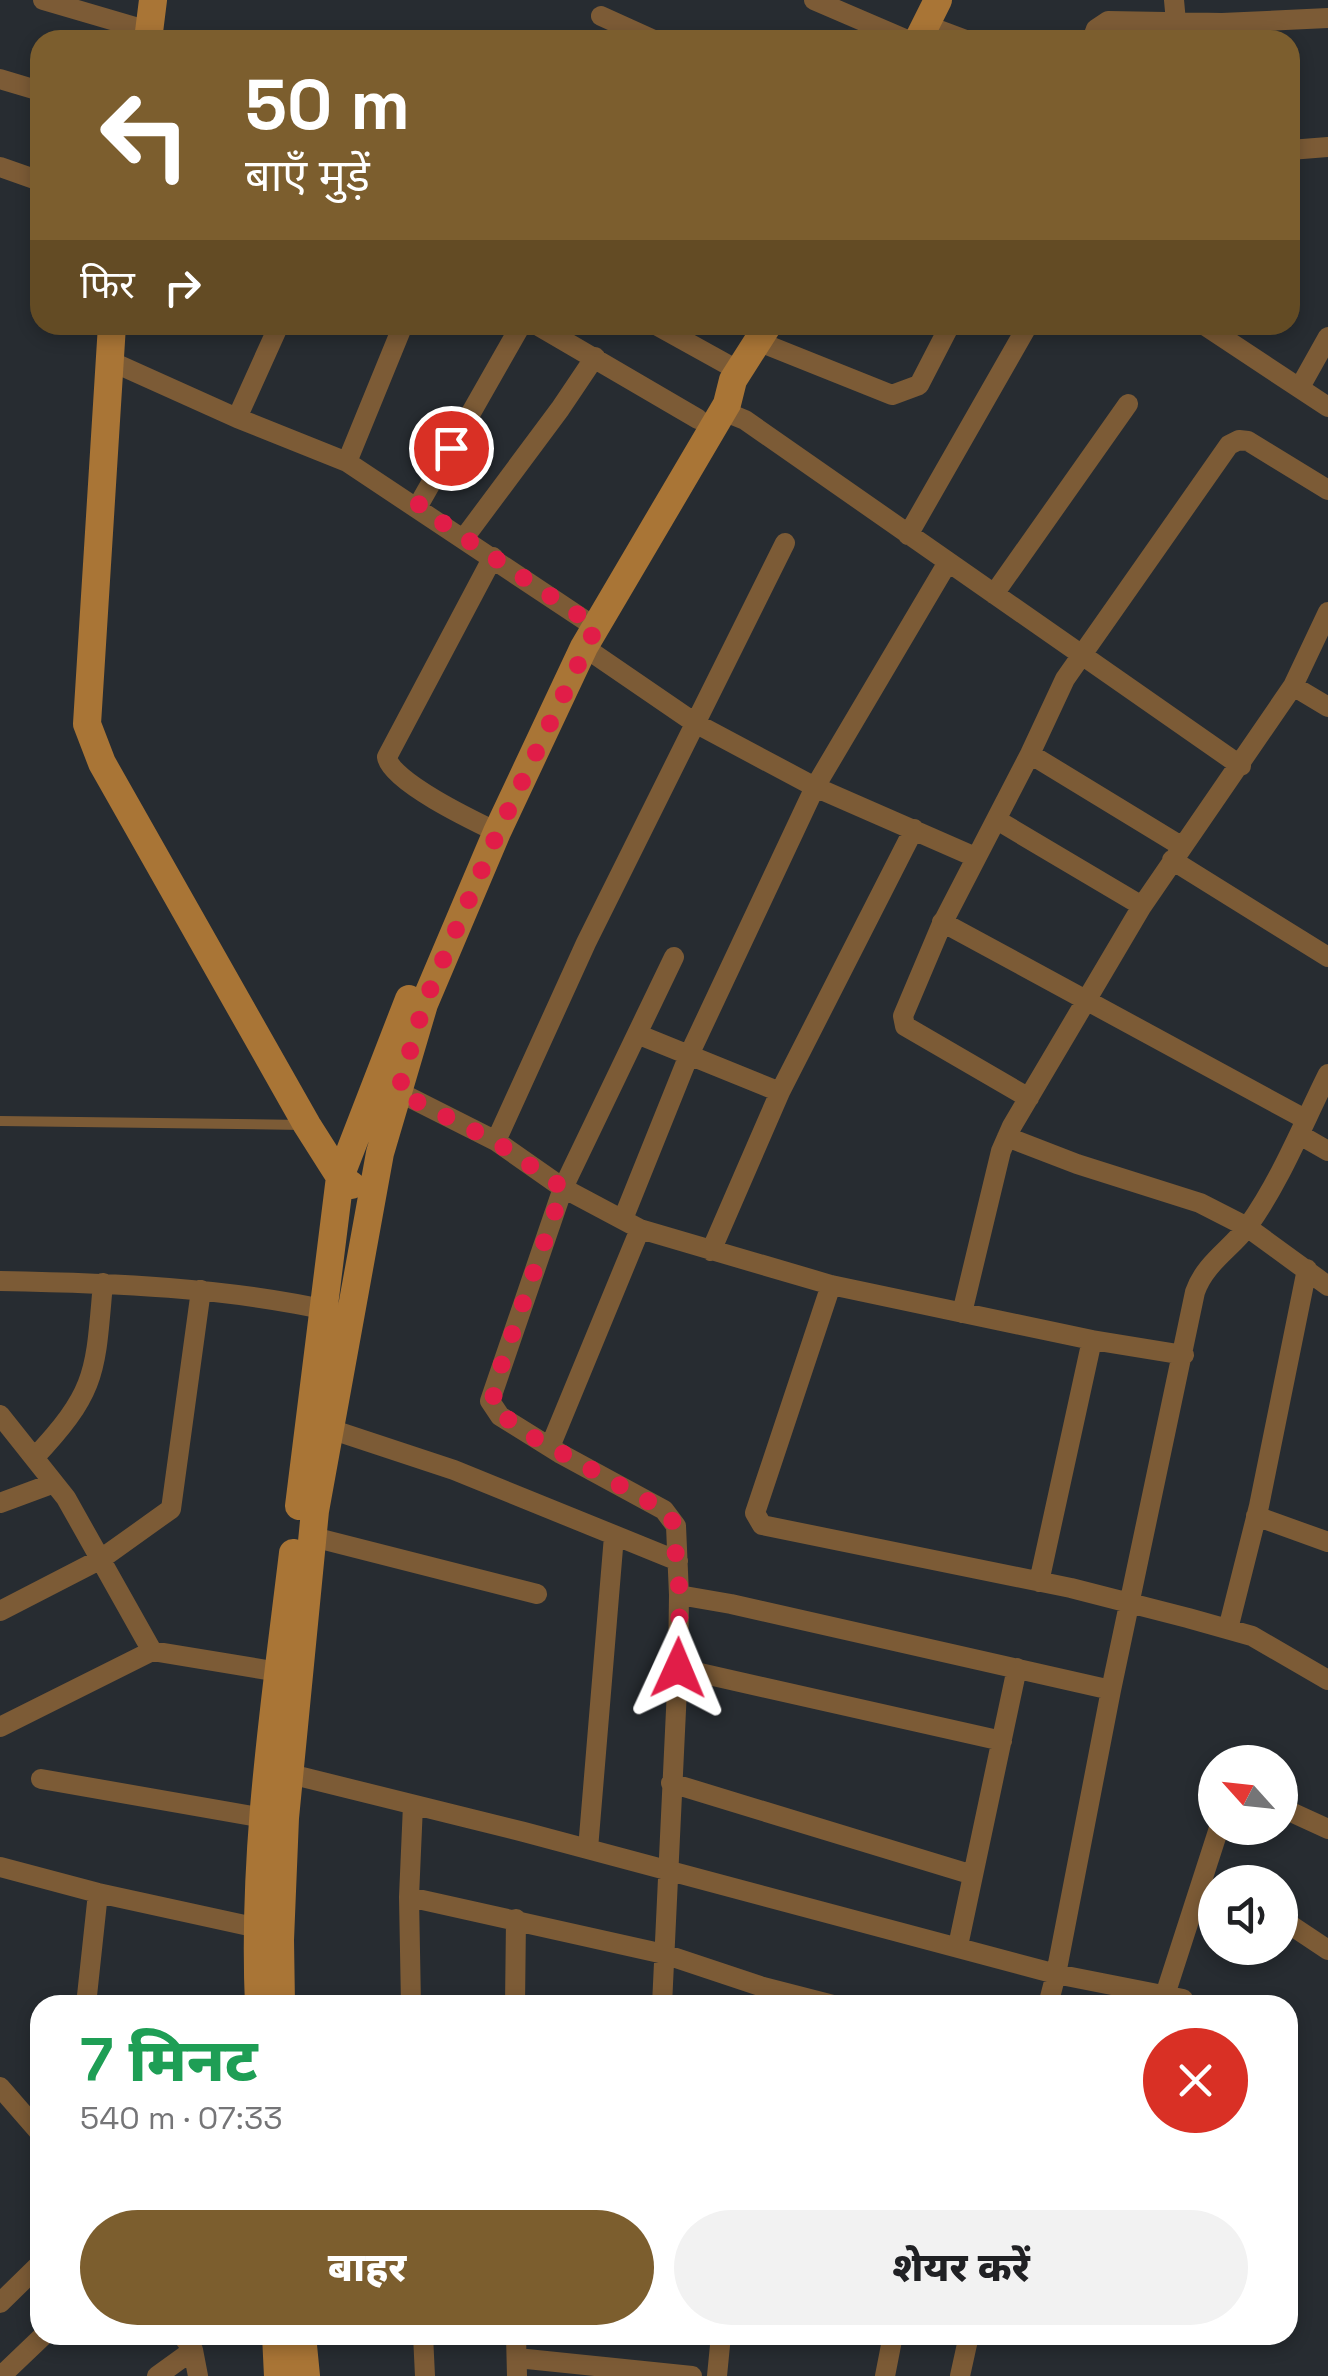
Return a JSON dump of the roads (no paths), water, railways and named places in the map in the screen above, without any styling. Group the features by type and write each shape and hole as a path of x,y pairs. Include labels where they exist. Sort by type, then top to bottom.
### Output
{"street":[{"path":"42,0 130,30"},
{"path":"149,30 153,0"},
{"path":"814,0 922,26"},
{"path":"1174,0 1176,22"},
{"path":"601,16 632,30"},
{"path":"1096,30 1108,21 1328,18"},
{"path":"0,78 30,88"},
{"path":"1300,149 1328,147"},
{"path":"0,168 30,178"},
{"path":"111,335 86,724 102,763 307,1125 340,1176 371,1201"},
{"path":"236,418 273,335"},
{"path":"347,462 399,335"},
{"path":"418,506 515,335"},
{"path":"555,335 710,415 745,420 1241,766"},
{"path":"672,335 736,376"},
{"path":"259,1995 264,1818 279,1771 330,1429 340,1176 387,1086 555,664 587,630 622,541 710,415 715,394 736,376 762,335"},
{"path":"767,335 892,395 918,386 945,335"},
{"path":"908,535 1022,335"},
{"path":"1219,335 1328,406"},
{"path":"1300,387 1328,338"},
{"path":"464,538 595,357"},
{"path":"108,360 236,418 347,462 493,558 587,630 695,723 815,787 975,857"},
{"path":"994,594 1128,404"},
{"path":"1029,1098 905,1026 903,1016 942,922 1079,655 1229,445 1248,441 1328,490"},
{"path":"496,1142 586,943 785,543"},
{"path":"489,828 391,770 386,757 493,558"},
{"path":"550,1447 688,1056 815,787 948,562"},
{"path":"962,1313 1007,1137 1142,906 1294,686 1328,612"},
{"path":"1294,686 1328,707"},
{"path":"1030,754 1328,958"},
{"path":"997,820 1142,906"},
{"path":"711,1251 780,1092 914,829"},
{"path":"942,922 1086,999 1302,1127 1328,1150"},
{"path":"662,1995 678,1668 680,1595 676,1526 664,1510 500,1416 490,1401 563,1188 674,957"},
{"path":"637,1034 780,1092"},
{"path":"1051,1995 1111,1690 1200,1279 1247,1227 1328,1074"},
{"path":"387,1086 496,1142 563,1188 631,1224 831,1284 1092,1340 1184,1355"},
{"path":"281,1995 279,1672 337,1312 371,1201 387,1086"},
{"path":"1007,1137 1200,1204 1247,1227 1328,1286"},
{"path":"1228,1629 1256,1516 1307,1269"},
{"path":"0,1281 202,1290 337,1312"},
{"path":"34,1458 61,1430 86,1394 96,1365 104,1283"},
{"path":"831,1284 755,1513 762,1525 1039,1582 1228,1629 1252,1636 1328,1680"},
{"path":"0,1611 101,1559 171,1509 202,1290"},
{"path":"1039,1582 1092,1340"},
{"path":"0,1414 54,1483 152,1650"},
{"path":"330,1429 454,1470 678,1560"},
{"path":"0,1503 54,1483"},
{"path":"1256,1516 1328,1542"},
{"path":"588,1849 614,1536"},
{"path":"313,1537 537,1594"},
{"path":"680,1595 1111,1690"},
{"path":"0,1728 152,1650 279,1672"},
{"path":"678,1668 1002,1741"},
{"path":"958,1946 1017,1668"},
{"path":"279,1771 1056,1974 1164,1995"},
{"path":"41,1780 264,1818"},
{"path":"671,1783 973,1875"},
{"path":"411,1995 413,1805"},
{"path":"1298,1815 1328,1829"},
{"path":"0,1867 258,1928"},
{"path":"87,1995 98,1893"},
{"path":"409,1897 664,1954 759,1995"},
{"path":"516,1919 516,1995"},
{"path":"1175,1995 1198,1922"},
{"path":"1298,1930 1328,1950"},
{"path":"3,2098 30,2124"},
{"path":"0,2303 30,2274"},
{"path":"1,2376 34,2345"},
{"path":"158,2376 181,2345"},
{"path":"187,2345 198,2376"},
{"path":"276,2345 278,2376"},
{"path":"303,2345 306,2376"},
{"path":"423,2345 425,2376"},
{"path":"717,2376 720,2345"},
{"path":"885,2376 891,2345"},
{"path":"960,2376 967,2345"},
{"path":"517,2367 692,2376"}],"lane":[{"path":"0,1121 307,1125"}]}
